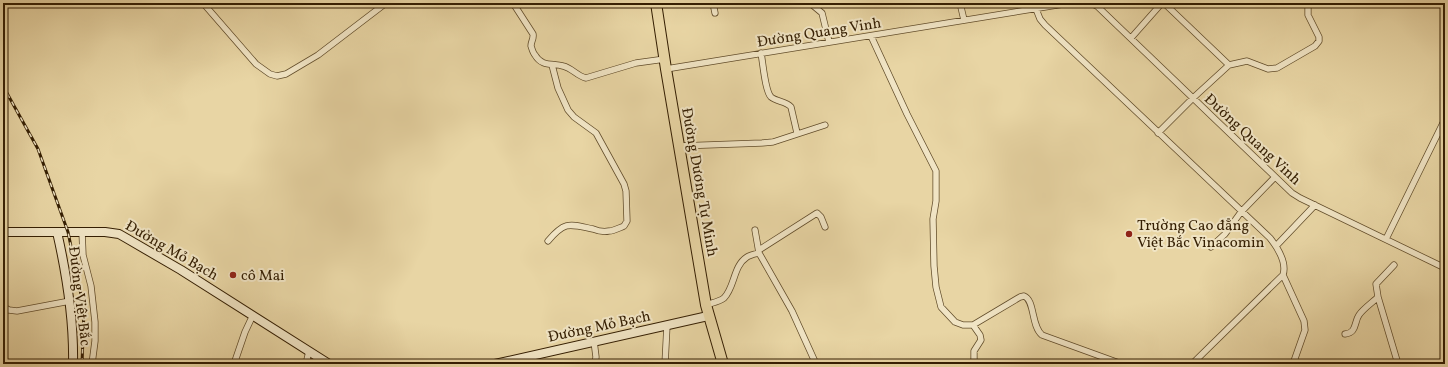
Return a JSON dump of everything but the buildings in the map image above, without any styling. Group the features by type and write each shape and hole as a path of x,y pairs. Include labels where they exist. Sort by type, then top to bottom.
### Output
{"highway":[{"name":"Đường Dương Tự Minh","path":"656,3 708,316 723,364"}],"street":[{"path":"203,3 256,64 270,74 277,76 286,74 318,55 386,3"},
{"name":"Đường Quang Vinh","path":"513,3 533,34 534,37 532,46 534,55 540,62 552,65 562,65 581,77 586,78 636,63 665,64 761,53 1070,3"},
{"path":"713,3 715,13"},
{"path":"810,3 822,13 829,42"},
{"path":"960,3 964,20"},
{"name":"Đường Quang Vinh","path":"1091,3 1097,6 1131,38 1292,193 1445,268"},
{"path":"1131,38 1163,3 1229,65"},
{"path":"1158,133 1229,65 1247,61 1264,68 1273,69 1315,46 1319,41 1319,37 1308,15 1308,3"},
{"path":"1036,9 1045,26 1276,246 1284,266 1283,275 1304,321 1305,330 1293,364"},
{"path":"871,36 907,114 936,171 936,201 933,219 934,266 936,287 941,307 955,322 963,325 973,325 1024,296 1029,300 1036,328 1042,335 1122,364"},
{"path":"761,53 768,92 775,100 788,104 791,107 797,133"},
{"path":"548,241 557,230 567,226 575,225 601,231 609,231 624,226 627,221 626,191 621,179 596,133 574,117 568,110 558,88 552,65"},
{"path":"1386,239 1445,119"},
{"path":"679,146 773,142 825,125"},
{"path":"1211,247 1225,234 1242,212 1275,176"},
{"path":"1276,246 1314,205"},
{"path":"706,305 723,298 730,288 737,268 747,257 759,251 817,213 821,217 825,227"},
{"path":"755,230 759,251 792,311 816,364"},
{"name":"Đường Mỏ Bạch","path":"3,232 112,233 126,238 181,270 329,364"},
{"name":"Đường Việt Bắc","path":"57,232 70,302 73,364"},
{"path":"82,232 83,255 91,286 95,322 95,340 92,364"},
{"path":"1394,265 1376,284 1378,297 1398,364"},
{"path":"1192,364 1283,275"},
{"path":"1345,334 1350,334 1353,331 1359,315 1378,297"},
{"path":"3,307 9,310 17,311 70,302"},
{"path":"234,364 245,332 253,315"},
{"name":"Đường Mỏ Bạch","path":"495,364 708,316"},
{"path":"665,364 667,325"},
{"path":"973,325 980,335 981,340 974,351 974,364"},
{"path":"594,341 596,357 595,364"},
{"path":"306,364 309,351"}],"railway":[{"path":"3,86 38,149 68,232 84,309 82,364"}],"place":[{"name":"Trường Cao đẳng Việt Bắc Vinacomin","path":"1129,234"},
{"name":"cô Mai","path":"233,275"}]}
